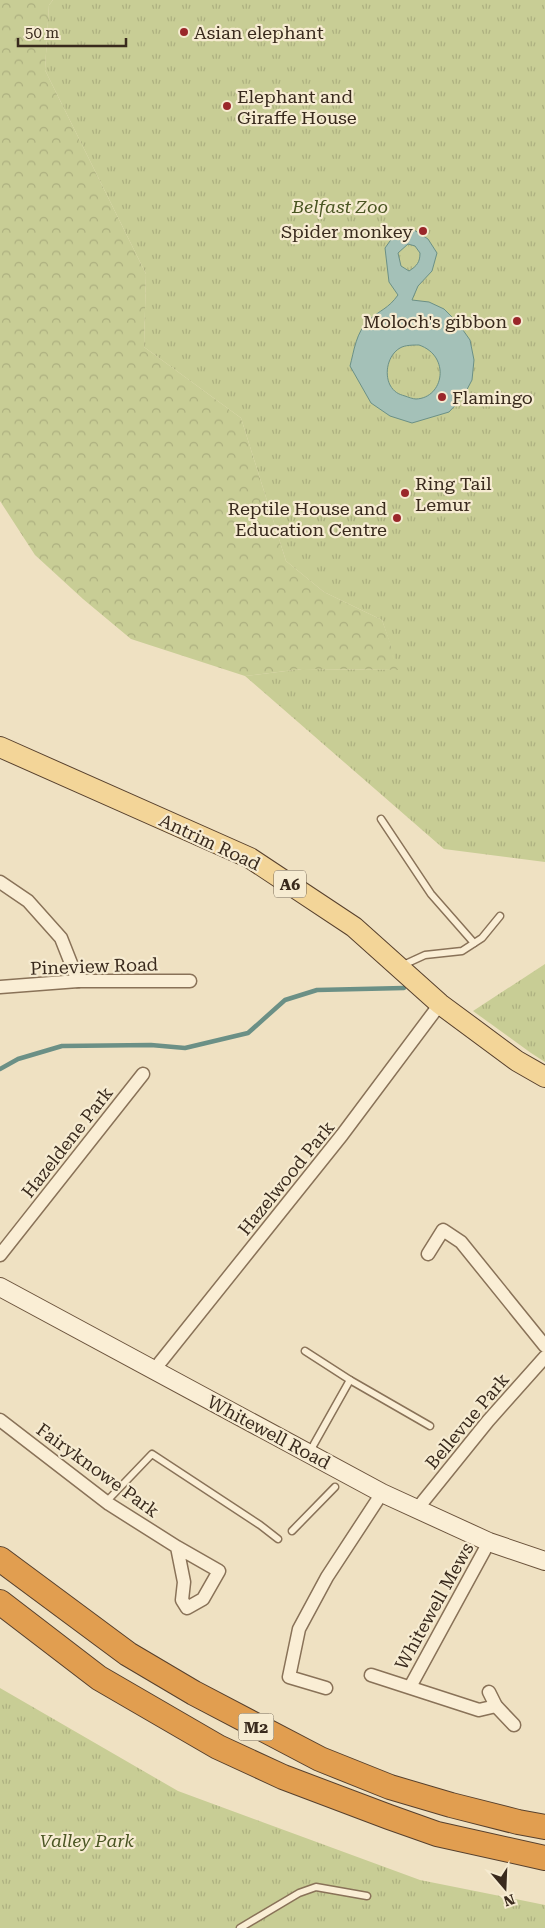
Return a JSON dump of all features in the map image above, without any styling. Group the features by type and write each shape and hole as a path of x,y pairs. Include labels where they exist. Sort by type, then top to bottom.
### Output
{"highway":[{"name":"M2","path":"0,1559 128,1654 194,1693 320,1760 390,1787 480,1812 545,1827"},
{"name":"M2","path":"0,1602 99,1678 218,1747 283,1777 437,1834 545,1858"}],"main road":[{"name":"Antrim Road","path":"0,747 250,858 354,927 440,1004 517,1061 545,1077"}],"street":[{"path":"0,882 28,901 61,938 78,982"},
{"name":"Pineview Road","path":"0,987 78,982 190,981"},
{"name":"Hazelwood Park","path":"154,1370 342,1136 440,1004"},
{"name":"Hazeldene Park","path":"0,1255 143,1074"},
{"path":"428,1254 444,1230 461,1242 545,1346"},
{"name":"Whitewell Road","path":"0,1288 382,1493 489,1542 545,1561"},
{"name":"Bellevue Park","path":"417,1509 488,1421 545,1357"},
{"name":"Fairyknowe Park","path":"0,1420 106,1502 219,1571 203,1599 187,1608 182,1600 184,1582 177,1547"},
{"path":"326,1688 290,1676 299,1629 327,1577 382,1493"},
{"name":"Whitewell Mews","path":"410,1687 489,1542"},
{"path":"371,1675 479,1710 496,1706"},
{"path":"490,1692 496,1706 514,1725"}],"lane":[{"path":"381,819 431,894 474,943"},
{"path":"398,968 426,955 462,951 482,938 500,916"},
{"path":"305,1352 430,1426"},
{"path":"309,1454 350,1380"},
{"path":"106,1502 152,1454 260,1525 278,1539"},
{"path":"292,1532 335,1487"},
{"path":"240,1928 299,1892 316,1887 367,1896"}],"green space":[{"path":"0,0 53,0 49,5 45,70 146,274 144,347 241,418 286,561 324,592 382,620 400,670 302,669 245,676 131,639 83,599 35,555 0,501"},
{"name":"Belfast Zoo","path":"53,0 545,0 545,862 444,849 245,676 302,669 399,670 382,620 324,592 286,561 241,418 144,347 146,274 45,70 49,5"},
{"path":"545,964 545,1062 473,1011"},
{"name":"Valley Park","path":"0,1688 178,1791 420,1880 545,1905 545,1928 0,1928"}],"water":[{"path":"411,228 428,239 437,253 432,271 418,286 412,300 429,302 444,309 458,323 470,340 474,360 472,380 463,397 449,412 412,423 390,416 371,403 350,366 361,330 369,320 398,295 389,282 385,248 395,234","holes":["408,244 415,246 420,253 418,264 409,271 401,266 398,253","419,345 429,350 436,358 440,376 433,392 425,397 416,399 396,392 390,385 387,370 390,360 396,351 404,346"]}],"waterway":[{"path":"0,1069 18,1059 62,1046 151,1045 185,1048 248,1033 285,1000 317,990 404,988"}],"place":[{"name":"Asian elephant","path":"184,32"},
{"name":"Elephant and Giraffe House","path":"227,106"},
{"name":"Spider monkey","path":"423,231"},
{"name":"Moloch's gibbon","path":"517,321"},
{"name":"Flamingo","path":"442,397"},
{"name":"Ring Tail Lemur","path":"405,493"},
{"name":"Reptile House and Education Centre","path":"397,518"}]}
